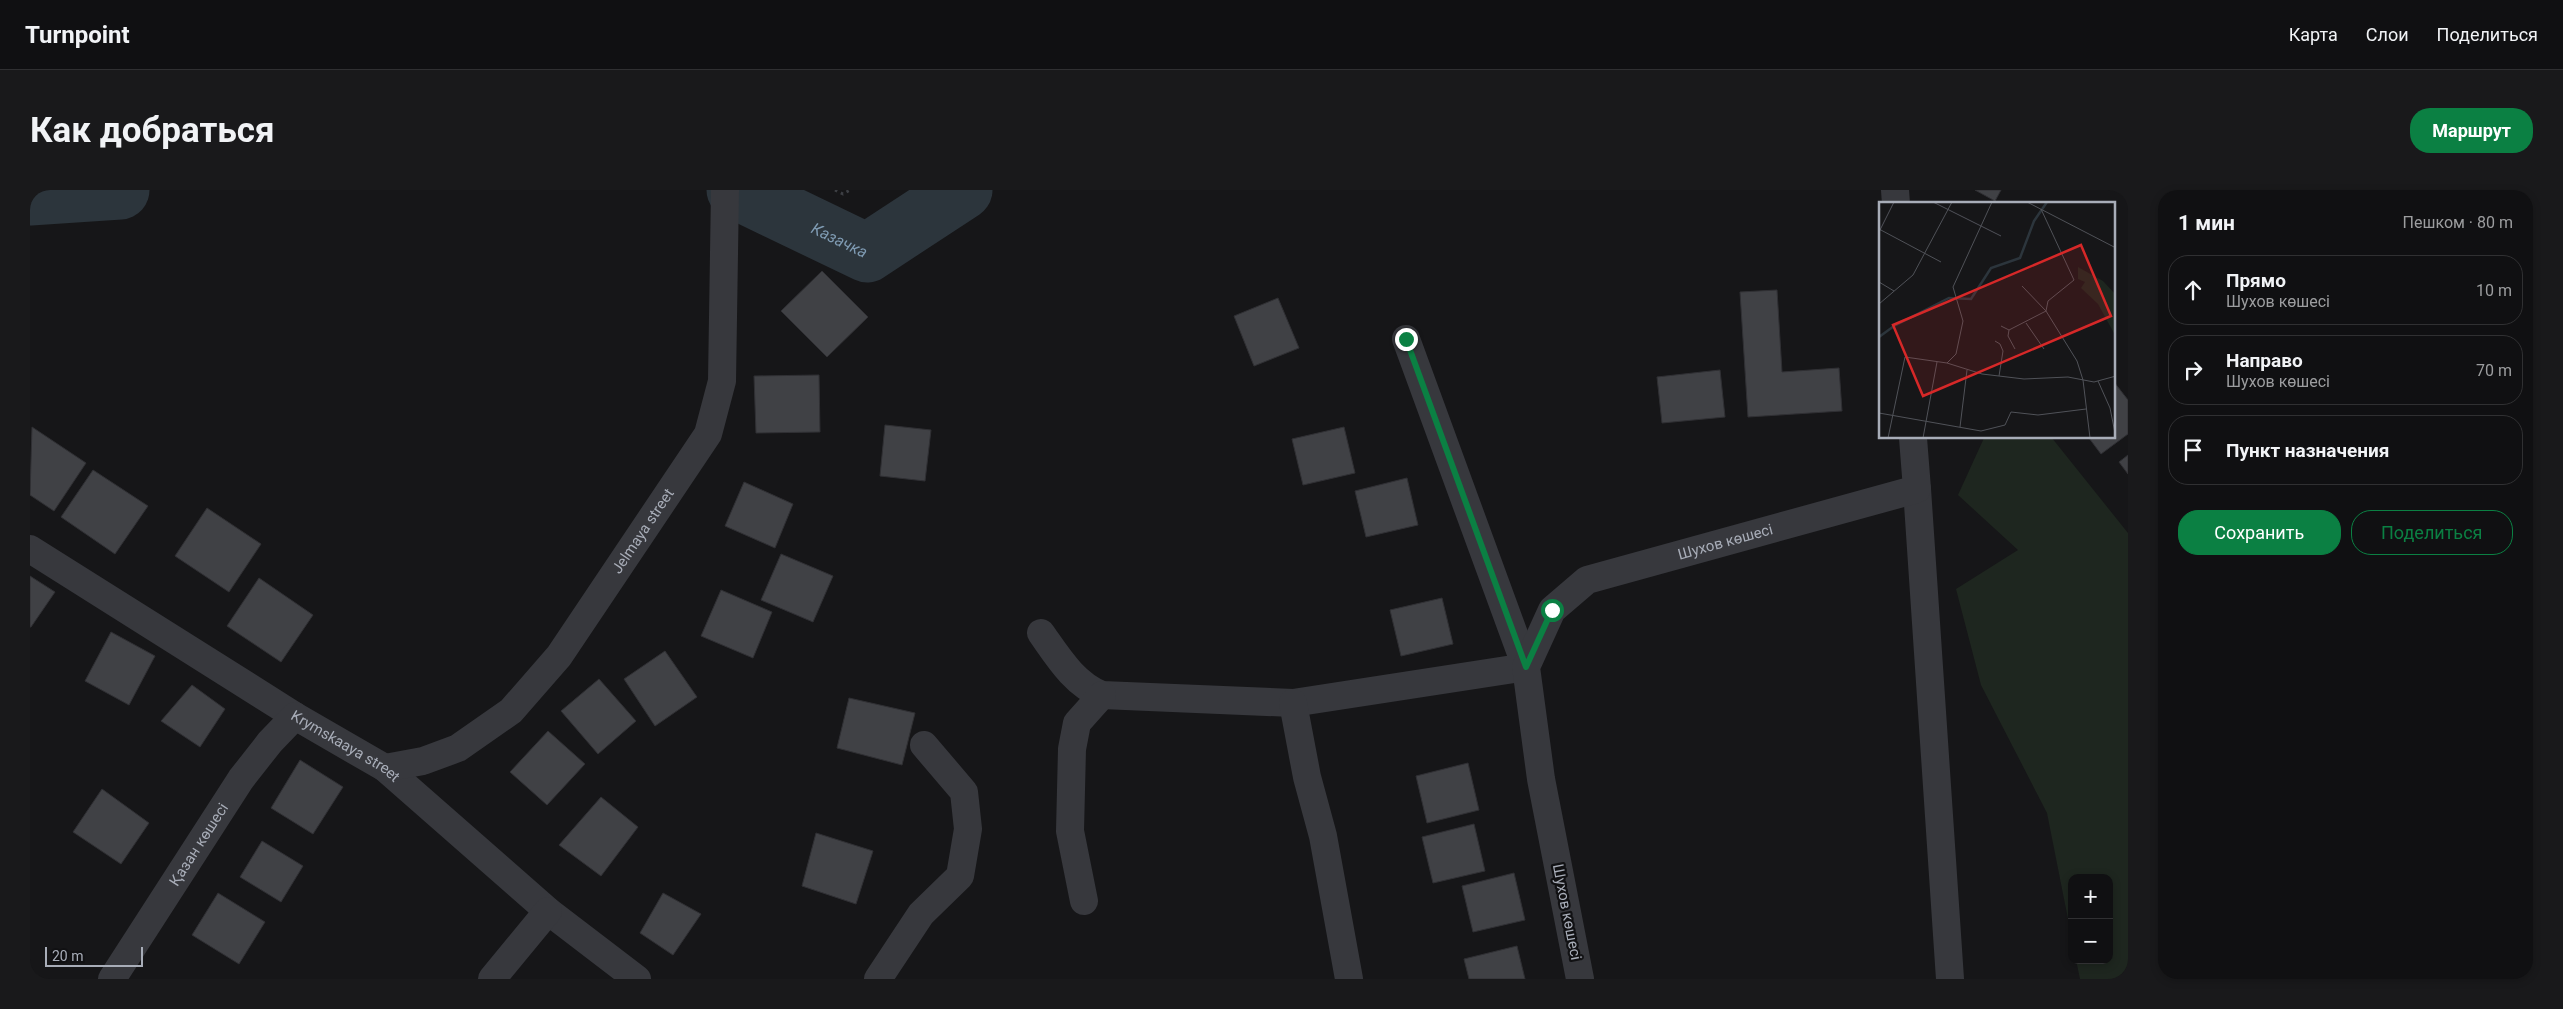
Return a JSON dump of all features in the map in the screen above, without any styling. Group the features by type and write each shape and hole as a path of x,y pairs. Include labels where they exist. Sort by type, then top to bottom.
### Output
{"street":[{"name":"Jelmaya street","path":"385,768 423,761 458,748 511,710 559,656 708,434 722,381 725,190"},
{"name":"Шухов көшесі","path":"1406,339 1526,667 1541,779 1580,979"},
{"path":"1913,439 1950,979"},
{"name":"Шухов көшесі","path":"1526,667 1552,610 1587,580 1917,489"},
{"name":"Krymskaaya street","path":"30,548 294,716 385,768 548,911 637,979"},
{"path":"1041,633 1064,666 1089,690 1102,696 1293,703 1526,667"},
{"path":"1084,901 1070,831 1072,749 1078,723 1102,696"},
{"path":"1293,703 1307,777 1323,836 1349,979"},
{"name":"Қазан көшесі","path":"112,979 241,779 270,742 294,716"},
{"path":"878,979 921,914 960,876 968,829 964,792 924,745"},
{"path":"492,979 548,911"}],"path":[{"path":"835,190 843,194 850,190"}],"shaded area":[{"path":"1984,439 2053,439 2128,533 2128,979 2080,979 2077,964 2113,964 2113,874 2068,874 2068,919 2047,813 1981,685 1956,589 2018,550 1958,495"}],"building":[{"path":"1975,190 2001,190 1995,201"},
{"path":"822,271 868,317 827,357 781,311"},
{"path":"1777,290 1782,372 1839,368 1842,411 1748,417 1740,292"},
{"path":"1278,298 1299,348 1254,366 1234,316"},
{"path":"1720,370 1725,417 1662,423 1657,377"},
{"path":"819,375 820,432 756,433 754,376"},
{"path":"2116,385 2128,400 2128,434 2101,454 2090,439 2116,439"},
{"path":"885,425 931,430 925,481 880,476"},
{"path":"32,427 86,463 54,511 30,495"},
{"path":"1344,427 1355,473 1303,485 1292,439"},
{"path":"2128,455 2128,474 2119,462"},
{"path":"93,470 148,506 115,554 61,517"},
{"path":"1407,478 1418,525 1366,537 1355,491"},
{"path":"744,482 793,504 775,548 725,526"},
{"path":"207,508 261,544 229,592 175,556"},
{"path":"781,554 833,576 813,622 761,600"},
{"path":"30,576 55,592 31,627 30,627"},
{"path":"259,578 313,615 281,662 227,626"},
{"path":"721,590 772,612 753,658 701,636"},
{"path":"1442,598 1453,644 1401,656 1390,610"},
{"path":"111,632 155,656 129,705 85,681"},
{"path":"665,651 697,697 655,726 624,679"},
{"path":"599,679 636,721 598,754 561,711"},
{"path":"192,685 225,709 200,747 161,721"},
{"path":"849,698 915,713 902,765 837,748"},
{"path":"548,731 585,764 547,805 510,772"},
{"path":"300,760 343,787 313,834 271,808"},
{"path":"1468,763 1479,810 1427,823 1416,776"},
{"path":"102,789 149,823 121,864 73,832"},
{"path":"601,797 638,827 601,876 559,845"},
{"path":"1474,824 1485,871 1433,883 1422,837"},
{"path":"816,833 873,851 856,904 802,886"},
{"path":"262,841 303,866 281,902 240,877"},
{"path":"1514,873 1525,920 1473,932 1462,886"},
{"path":"218,893 265,922 239,964 192,935"},
{"path":"663,893 701,914 673,955 640,933"},
{"path":"1517,946 1525,979 1469,979 1464,959"}],"waterway":[{"name":"Казачка","path":"30,196 120,190"},
{"name":"Казачка","path":"736,190 867,253 963,190"}],"route":[{"path":"1406,339 1526,667 1552,610"}]}
